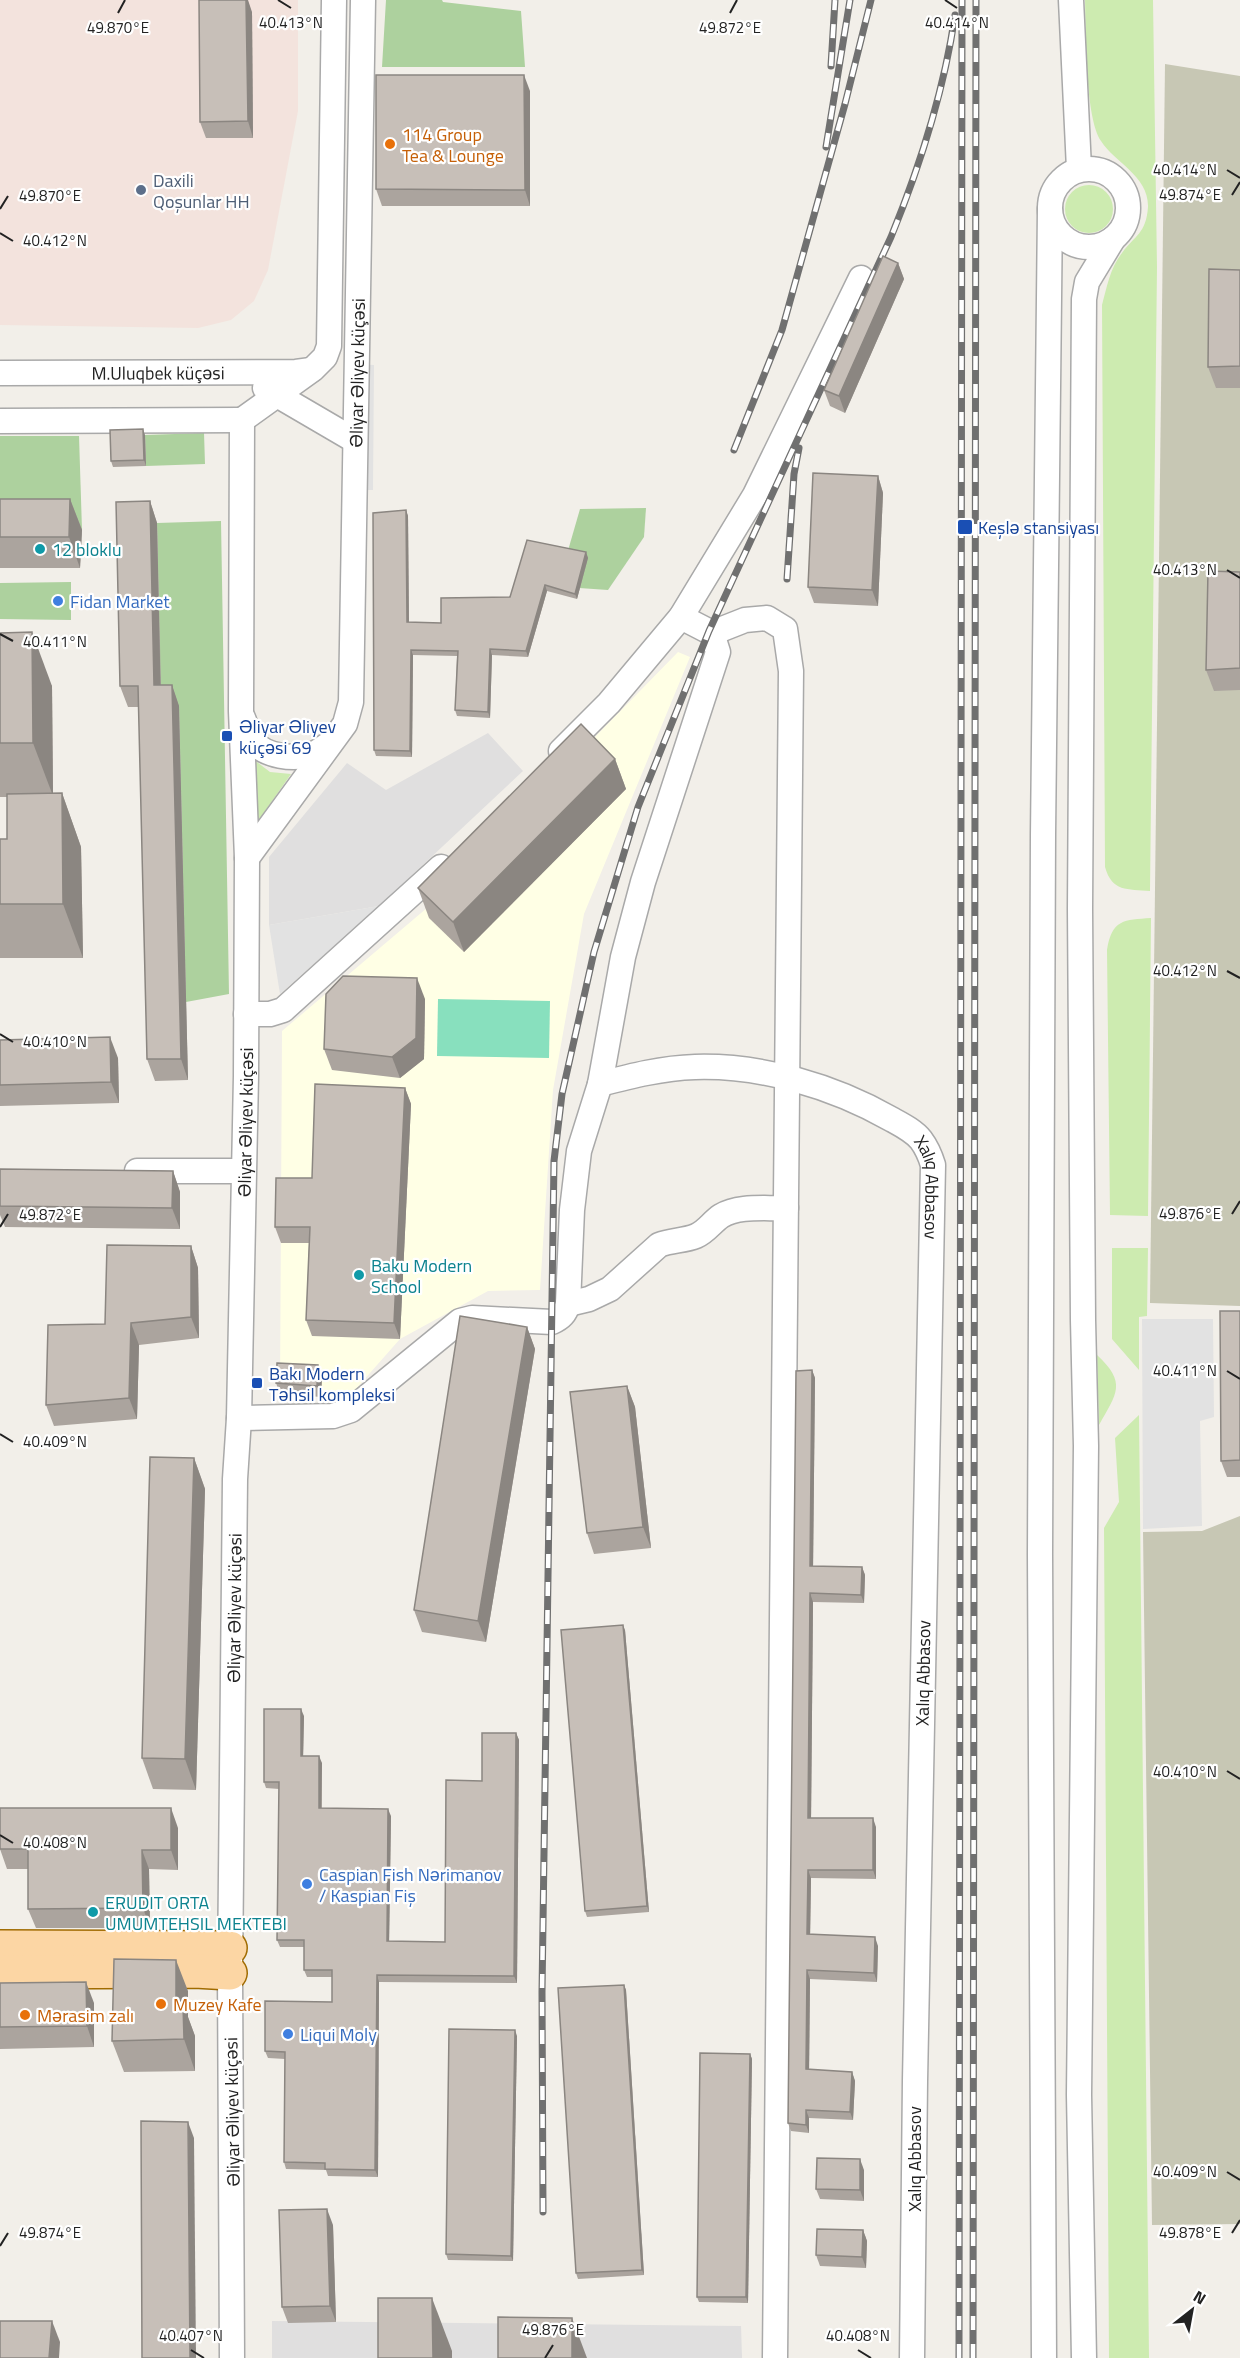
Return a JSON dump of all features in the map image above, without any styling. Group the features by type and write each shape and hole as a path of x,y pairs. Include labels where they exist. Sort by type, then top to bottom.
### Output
{"main road":[{"path":"0,1947 230,1960"},
{"path":"0,1972 195,1971 230,1960"}],"street":[{"name":"Əliyar Əliyev küçəsi","path":"232,2358 230,1960 235,1479 239,1418 247,858 241,711 242,420 313,369 325,357 329,346 334,0"},
{"name":"Əliyar Əliyev küçəsi","path":"247,858 345,724 351,702 363,0"},
{"path":"1071,0 1079,170"},
{"path":"1044,2358 1040,1531 1043,835 1050,209 1051,197 1057,184 1067,175 1079,170 1093,169 1106,172 1117,180 1125,191 1128,205 1127,218 1122,231 1113,240 1087,282 1084,299 1080,909 1086,1446 1079,2096 1084,2358"},
{"path":"1050,209 1052,221 1058,232 1078,246 1103,246 1113,240"},
{"path":"548,764 609,703 681,617 754,495 861,278"},
{"name":"M.Uluqbek küçəsi","path":"0,373 296,372 313,369"},
{"path":"239,372 354,440"},
{"path":"0,421 242,420"},
{"path":"239,1418 333,1416 351,1410 460,1322 472,1318 552,1322 561,1318 568,1304 572,1210 579,1151 600,1084 623,957 643,882 718,652 712,633 681,617"},
{"path":"712,633 745,620 767,618 785,629 791,671 776,2358"},
{"path":"241,711 252,740 266,752 285,756 304,755 314,753 332,742"},
{"path":"246,1014 270,1014 283,1010 456,853"},
{"name":"Xalıq Abbasov","path":"600,1084 665,1069 697,1067 741,1069 788,1078 863,1103 908,1128 920,1138 929,1151 933,1165 915,2081 912,2358"},
{"path":"116,1171 243,1171"},
{"path":"568,1304 589,1299 610,1289 659,1245 694,1237 705,1232 719,1217 732,1210 786,1208"}],"shaded area":[{"name":"Daxili Qoşunlar HH","path":"0,0 298,0 298,111 268,270 254,301 231,320 198,328 0,325"},
{"path":"1165,64 1240,76 1240,1306 1150,1303"},
{"path":"356,364 374,365 373,490 354,490"},
{"path":"678,652 690,657 584,914 553,1090 540,1290 488,1291 400,1339 347,1399 280,1394 282,1031 434,902"},
{"path":"488,733 523,771 379,906 269,925 269,857 347,763 386,790"},
{"path":"379,906 280,994 269,925"},
{"path":"1142,1319 1213,1319 1214,1417 1200,1421 1202,1526 1143,1529"},
{"path":"1240,1516 1240,2224 1152,2225 1143,1532 1202,1531"},
{"path":"272,2321 741,2326 742,2358 272,2358"}],"green space":[{"path":"386,0 442,0 443,2 521,11 525,67 382,67"},
{"path":"1085,0 1153,0 1157,267 1150,891 1122,888 1116,885 1105,867 1102,305 1115,265 1142,229 1148,207 1147,196 1137,178 1107,149 1096,129 1087,73"},
{"path":"1089,185 1106,192 1113,209 1106,226 1089,233 1072,226 1065,209 1072,192"},
{"path":"204,433 205,464 146,466 145,435"},
{"path":"0,436 79,436 82,530 0,530"},
{"path":"646,508 644,537 608,590 579,588 567,554 580,509"},
{"path":"221,521 229,994 186,1002 179,707 161,707 157,523"},
{"path":"71,582 71,620 0,619 0,583"},
{"path":"253,759 270,772 291,774 254,827"},
{"path":"1151,918 1148,1216 1110,1215 1107,950 1112,932 1121,923 1133,919"},
{"path":"438,999 550,1001 549,1058 437,1056"},
{"path":"1112,1248 1148,1248 1147,1316 1139,1317 1139,1370 1112,1339"},
{"path":"1097,1355 1116,1381 1114,1396 1099,1425"},
{"path":"1139,1415 1149,2358 1109,2358 1104,1528 1119,1502 1115,1438"}],"building":[{"path":"199,0 246,0 248,121 200,122"},
{"path":"376,75 524,75 525,190 376,189"},
{"path":"883,256 898,263 839,396 824,390"},
{"path":"1209,269 1240,270 1240,366 1208,367"},
{"path":"143,429 144,460 111,461 110,430"},
{"path":"813,473 878,476 872,590 808,587"},
{"path":"0,499 70,499 69,537 0,537"},
{"path":"150,501 154,685 172,685 181,1059 147,1059 138,686 120,686 116,502"},
{"path":"406,510 407,622 441,623 441,598 510,597 527,540 586,552 575,594 545,585 526,651 490,649 488,712 455,710 458,651 411,650 410,751 374,750 373,513"},
{"path":"1208,571 1240,572 1240,668 1206,670"},
{"path":"32,632 33,743 0,743 0,633"},
{"path":"581,724 615,759 453,922 418,888"},
{"path":"62,793 63,904 0,904 0,839 7,839 7,794"},
{"path":"343,976 417,978 416,1038 392,1057 324,1049 326,994"},
{"path":"110,1037 111,1082 0,1085 0,1040"},
{"name":"Baku Modern School","path":"315,1084 405,1088 394,1323 306,1320 310,1227 275,1227 276,1178 312,1178"},
{"path":"0,1169 173,1171 172,1208 0,1206"},
{"path":"107,1245 191,1246 191,1317 131,1323 129,1398 46,1405 48,1325 105,1324"},
{"path":"1220,1311 1240,1311 1240,1460 1221,1461"},
{"path":"460,1316 527,1327 478,1621 414,1610"},
{"path":"277,1363 318,1365 317,1386 276,1383"},
{"path":"812,1370 810,1566 862,1567 861,1595 810,1593 808,1818 873,1818 873,1870 808,1870 807,1934 875,1937 874,1973 807,1970 806,2069 852,2072 850,2112 806,2110 806,2125 788,2123 796,1371"},
{"path":"627,1386 643,1527 587,1533 570,1392"},
{"path":"150,1457 194,1458 185,1759 142,1758"},
{"path":"623,1625 647,1906 585,1911 561,1630"},
{"path":"264,1709 301,1709 301,1756 319,1756 319,1808 388,1809 387,1941 445,1942 446,1780 482,1781 482,1733 516,1733 514,1976 377,1975 375,2170 325,2169 325,2163 284,2162 285,2052 265,2051 265,2001 332,2002 332,1970 304,1970 304,1940 277,1940 279,1782 264,1782"},
{"path":"0,1808 171,1808 171,1850 142,1850 143,1908 28,1909 28,1849 0,1849"},
{"path":"114,1959 176,1960 176,2005 183,2005 184,2039 112,2041"},
{"path":"86,1982 87,2026 0,2027 0,1983"},
{"path":"624,1985 642,2270 576,2273 558,1988"},
{"path":"449,2029 515,2030 511,2256 446,2254"},
{"path":"700,2053 750,2054 746,2297 697,2297"},
{"path":"141,2121 188,2122 190,2358 142,2358"},
{"path":"817,2158 860,2159 860,2190 816,2189"},
{"path":"327,2209 330,2306 282,2307 279,2210"},
{"path":"817,2229 863,2230 862,2257 816,2255"},
{"path":"378,2298 432,2298 433,2358 378,2358"},
{"path":"498,2317 572,2318 572,2358 498,2358"},
{"path":"0,2321 52,2321 49,2358 0,2358"}],"railway":[{"path":"831,66 835,0"},
{"path":"826,147 850,0"},
{"path":"734,450 782,330 845,104 871,0"},
{"path":"959,2358 962,0"},
{"path":"973,2358 976,0"},
{"path":"543,2212 542,1992 554,1161 562,1094 594,952 638,807 709,631 891,237 930,128 955,15"},
{"path":"787,579 794,474 799,448"}],"place":[{"name":"114 Group Tea & Lounge","path":"390,144"},
{"name":"Daxili Qoşunlar HH","path":"141,190"},
{"name":"Keşlə stansiyası","path":"965,527"},
{"name":"12 bloklu","path":"40,549"},
{"name":"Fidan Market","path":"58,601"},
{"name":"Əliyar Əliyev küçəsi 69","path":"227,736"},
{"name":"Baku Modern School","path":"359,1275"},
{"name":"Bakı Modern Təhsil kompleksi","path":"257,1383"},
{"name":"Caspian Fish Nərimanov / Kaspian Fiş","path":"307,1884"},
{"name":"ERUDIT ORTA UMUMTEHSIL MEKTEBI","path":"93,1912"},
{"name":"Muzey Kafe","path":"161,2004"},
{"name":"Mərasim zalı","path":"25,2015"},
{"name":"Liqui Moly","path":"288,2034"}]}
